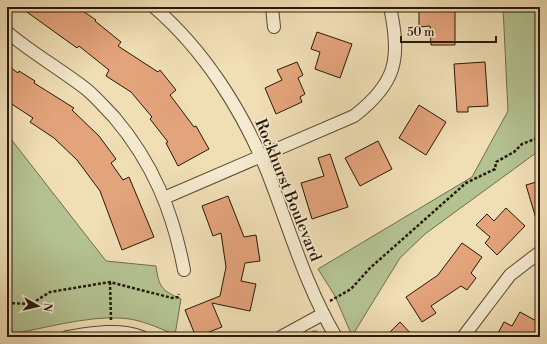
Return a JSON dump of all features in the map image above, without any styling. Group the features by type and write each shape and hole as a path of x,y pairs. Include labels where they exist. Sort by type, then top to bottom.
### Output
{"street":[{"name":"Rockhurst Boulevard","path":"154,7 195,50 212,71 243,120 260,157 323,314 336,337"},
{"path":"272,7 274,26"},
{"path":"164,198 354,116 371,103 392,71 396,54 396,36 390,7"},
{"path":"7,32 39,57 88,90 126,132 142,156 173,219 184,270"},
{"path":"463,337 510,275 540,252"},
{"path":"281,337 323,314"},
{"path":"67,337 94,332 111,332 142,337"}],"path":[{"path":"330,301 350,290 370,268 466,183 495,169 496,162 514,152 522,144 540,137"},
{"path":"110,282 111,332"},
{"path":"7,304 31,304 50,292 110,282 172,298 178,297 179,294"}],"green space":[{"path":"503,7 540,7 540,150 425,234 400,258 352,336 335,296 318,269 472,177 508,111"},
{"path":"7,134 106,261 156,266 158,279 162,287 169,293 181,299 175,335 134,320 107,318 78,321 7,335"},
{"path":"313,331 317,331 322,337 304,337"}],"building":[{"path":"20,7 77,7 96,20 95,21 121,42 118,46 158,72 160,70 176,90 170,95 194,127 196,126 209,149 178,166 166,143 168,142 150,119 152,117 131,92 106,76 109,70 79,46 77,48"},
{"path":"455,9 455,45 431,45 430,26 419,27 419,10"},
{"path":"317,32 352,44 340,78 315,69 320,52 311,49"},
{"path":"297,62 303,75 298,78 305,94 300,97 302,102 276,114 265,88 282,80 277,70"},
{"path":"485,62 488,106 468,107 468,112 457,112 454,64"},
{"path":"7,65 18,73 19,71 35,81 34,83 74,108 72,110 99,136 116,159 111,163 123,180 129,177 154,237 122,250 100,191 77,160 54,138 30,122 33,118 7,101"},
{"path":"419,105 446,122 426,155 399,138"},
{"path":"378,141 392,169 360,186 345,158"},
{"path":"330,154 348,207 312,219 301,183 324,176 318,158"},
{"path":"540,181 540,222 537,222 526,185"},
{"path":"228,196 244,237 256,235 260,261 245,263 241,281 256,284 250,311 212,303 222,327 196,337 185,310 220,296 226,267 221,233 213,236 202,206"},
{"path":"506,208 525,226 497,255 485,243 490,237 476,225 487,214 494,221"},
{"path":"462,243 482,257 471,273 476,278 467,290 461,286 431,306 436,313 422,322 406,297 438,275"},
{"path":"520,312 540,323 540,337 496,337 504,322 512,326"},
{"path":"400,322 414,337 385,337"}]}
